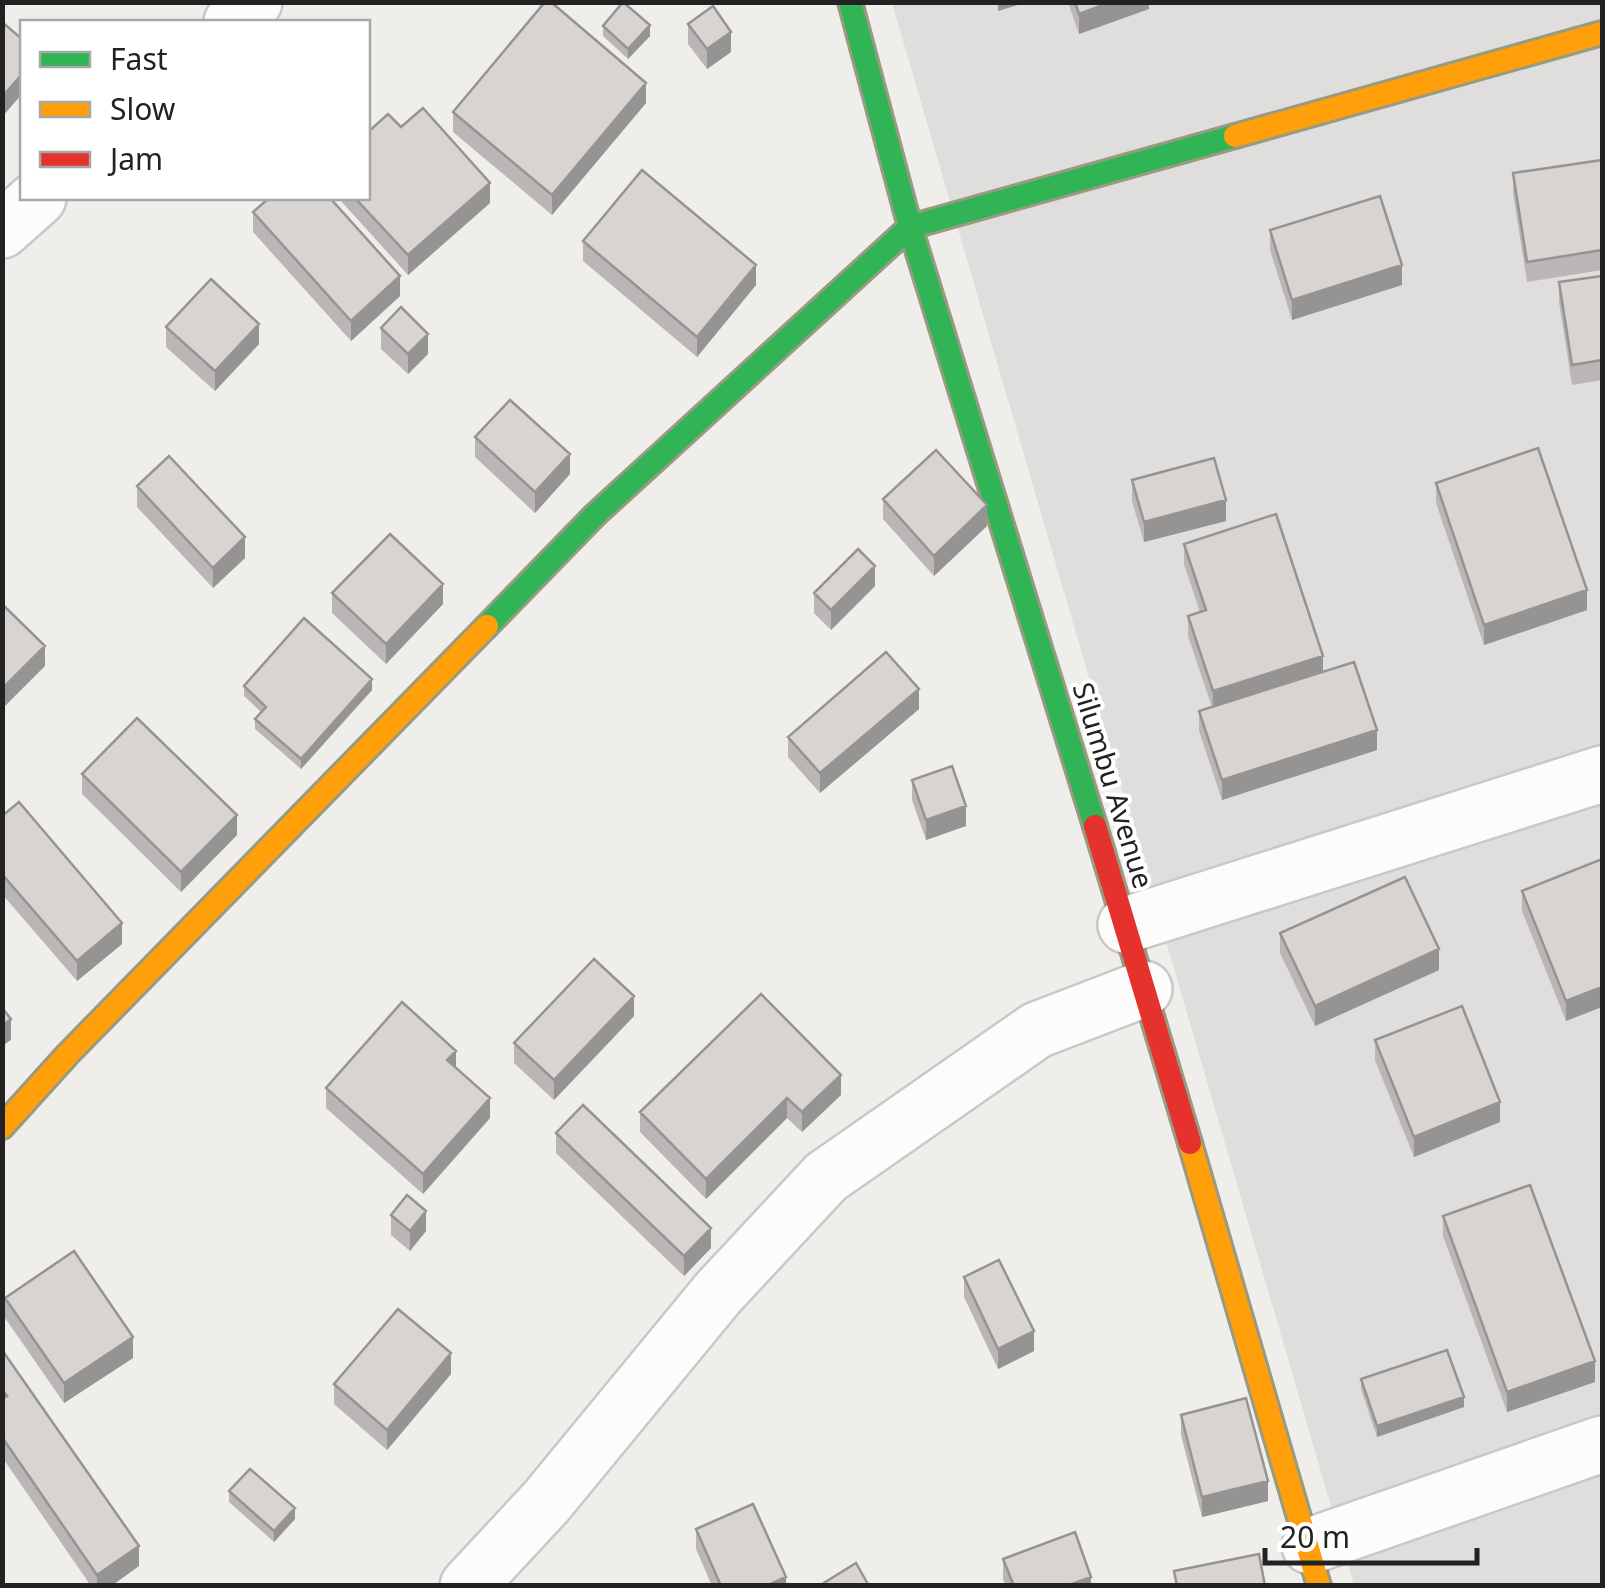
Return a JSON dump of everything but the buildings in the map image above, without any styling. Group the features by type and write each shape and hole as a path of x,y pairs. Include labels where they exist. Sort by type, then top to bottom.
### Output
{"street":[{"path":"234,20 254,2"},
{"name":"Silumbu Avenue","path":"850,2 910,227 1126,925 1314,1566"},
{"path":"2,1127 68,1054 595,515 910,227 1602,32"},
{"path":"2,230 36,200"},
{"path":"1126,925 1602,774"},
{"path":"468,1586 546,1502 718,1293 826,1177 1037,1030 1144,989"},
{"path":"1314,1566 1602,1444"}],"shaded area":[{"path":"892,3 1602,3 1602,1585 1354,1585"}],"traffic: fast":[{"path":"850,2 910,227 1095,826"},
{"path":"487,626 595,515 910,227 1235,136"}],"traffic: slow":[{"path":"1235,136 1602,33"},
{"path":"2,1127 68,1054 487,626"},
{"path":"1190,1143 1319,1586"}],"traffic: jam":[{"path":"1095,826 1190,1143"}]}
